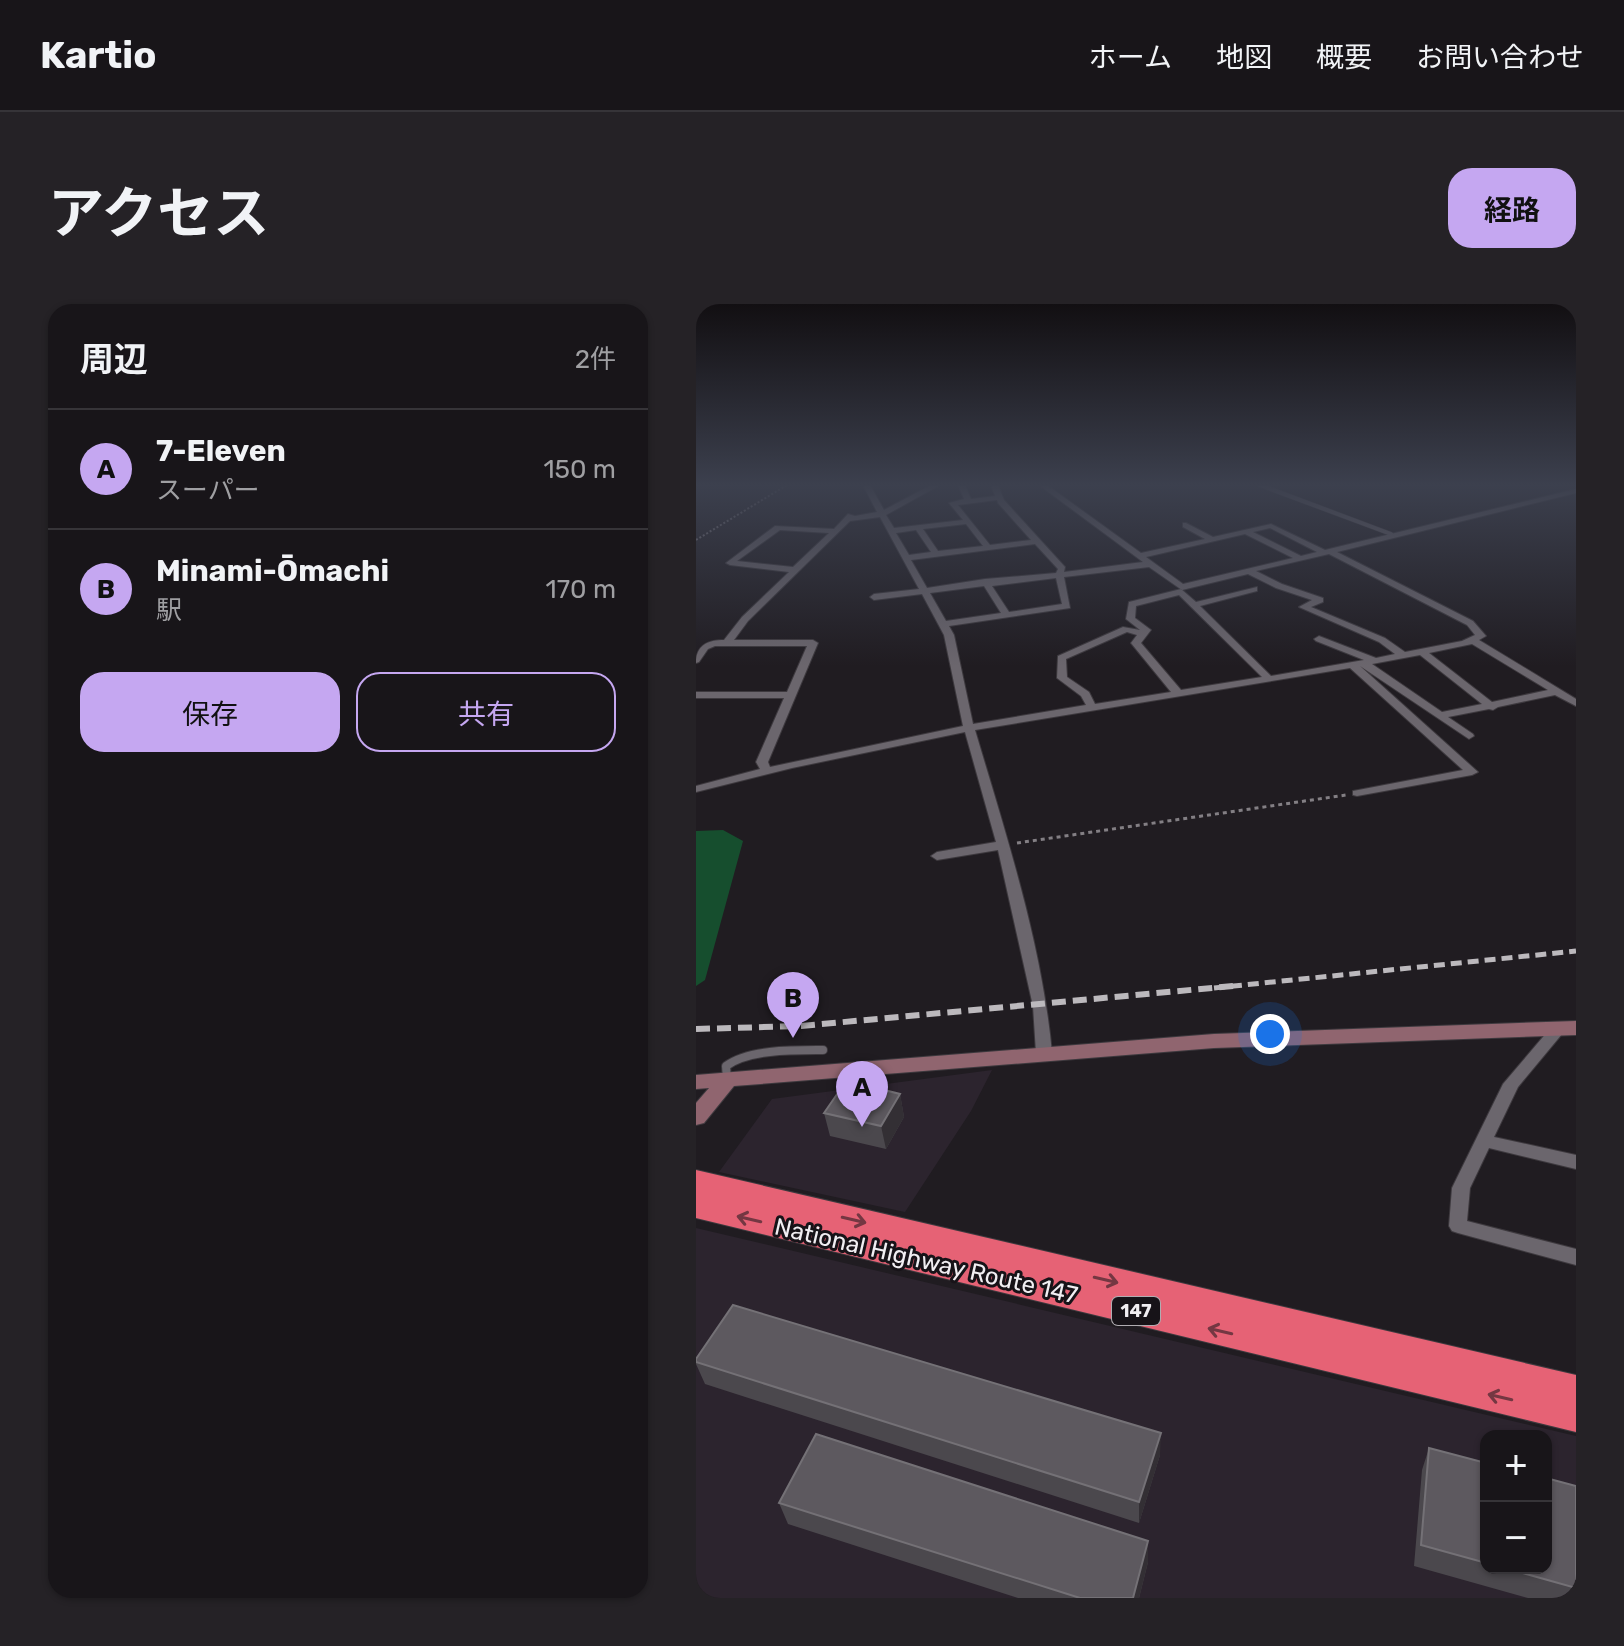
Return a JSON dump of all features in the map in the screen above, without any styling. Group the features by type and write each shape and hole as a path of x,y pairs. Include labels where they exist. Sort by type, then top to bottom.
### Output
{"highway":[{"name":"National Highway Route 147","path":"696,1182 1576,1391"},
{"name":"National Highway Route 147","path":"696,1206 1576,1415"}],"street":[{"path":"754,545 730,563 794,570"},
{"path":"727,643 745,619 821,545"},
{"path":"898,545 949,635 969,729 1003,845 1040,1006 1044,1053"},
{"path":"930,545 936,554"},
{"path":"905,558 1001,545"},
{"path":"943,624 1066,608 1062,569 1042,545"},
{"path":"1125,545 1182,589 1194,605 1270,680"},
{"path":"1139,556 1184,545"},
{"path":"1274,545 1300,558"},
{"path":"696,789 894,740 1366,664 1474,641 1481,636 1470,623 1314,545"},
{"path":"1179,695 1136,643 1146,630 1130,619 1132,604 1348,545"},
{"path":"874,597 1060,572 1151,564"},
{"path":"1249,571 1279,586 1320,600 1303,607 1382,640 1404,656"},
{"path":"985,582 1007,616"},
{"path":"1194,605 1254,589"},
{"path":"1093,709 1085,694 1062,678 1061,658 1126,629 1141,633"},
{"path":"1319,639 1366,664 1469,736"},
{"path":"1474,641 1576,703"},
{"path":"696,660 707,645 813,643 762,762 766,770"},
{"path":"1422,652 1493,707"},
{"path":"1357,793 1472,772 1366,664"},
{"path":"1442,715 1493,707 1554,692"},
{"path":"696,695 792,695"},
{"path":"937,856 1003,845"},
{"path":"696,1082 1044,1053 1353,1034 1568,1028"},
{"path":"1568,1028 1511,1084 1461,1188 1458,1226 1576,1257"},
{"path":"696,1117 727,1081"},
{"path":"1484,1141 1576,1162"}],"lane":[{"path":"727,1081 726,1066 734,1060 783,1051 823,1050"}],"path":[{"path":"1003,845 1357,793"}],"shaded area":[{"path":"992,1070 971,1111 905,1212 719,1172 772,1099"},
{"path":"696,1228 1551,1430 1480,1430 1480,1574 1552,1574 1552,1430 1576,1436 1576,1598 696,1598"}],"green space":[{"path":"723,830 743,841 705,980 696,986 696,831"}],"building":[{"path":"842,1087 881,1095 884,1090 900,1094 881,1126 824,1113"},
{"path":"733,1305 1161,1433 1139,1502 696,1362"},
{"path":"816,1434 1148,1541 1133,1598 1080,1598 779,1503"},
{"path":"1429,1448 1480,1461 1480,1561 1421,1545"},
{"path":"1552,1480 1576,1486 1576,1588 1526,1574 1552,1574"}],"railway":[{"path":"1214,988 1576,951"},
{"path":"696,1029 801,1026 1233,986"}],"place":[{"name":"Minami-Ōmachi","path":"793,1038"},
{"name":"7-Eleven","path":"862,1127"}]}
